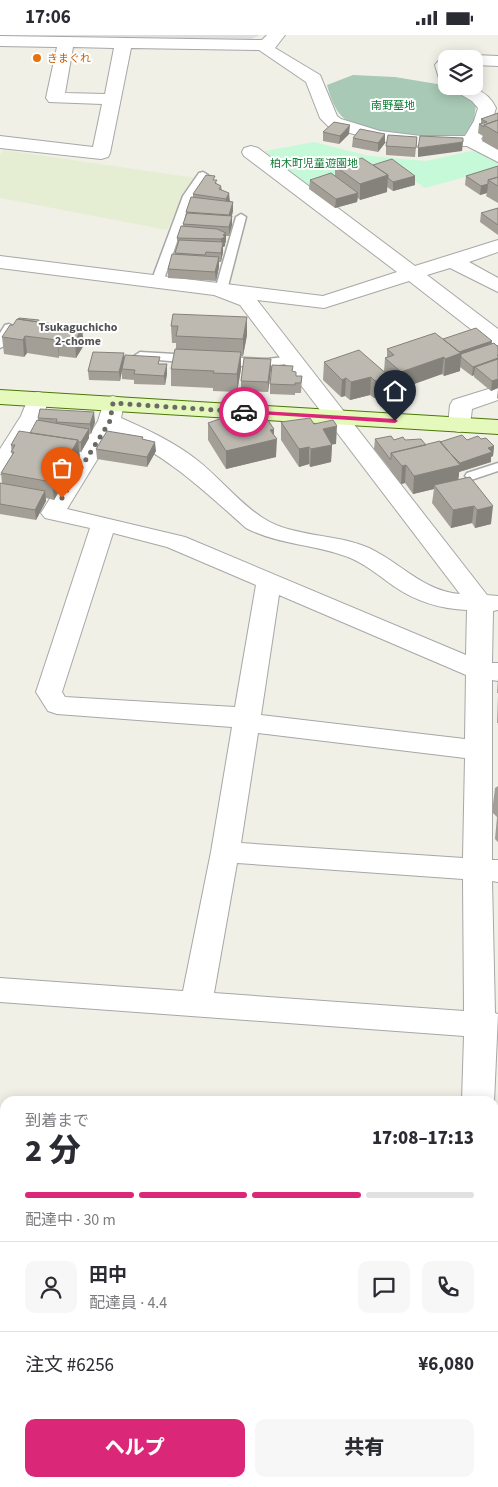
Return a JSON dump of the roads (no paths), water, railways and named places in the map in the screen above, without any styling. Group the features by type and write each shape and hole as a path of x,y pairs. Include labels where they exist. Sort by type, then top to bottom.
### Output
{"main road":[{"path":"0,397 38,399 111,412 338,417 498,427"}],"street":[{"path":"0,41 271,40 267,50 314,79 329,118 335,123 378,136 430,141 470,141 498,155"},
{"path":"66,42 55,98 112,99"},
{"path":"0,142 101,153 124,42"},
{"path":"483,60 498,61"},
{"path":"470,141 485,121 486,108 484,102 475,95"},
{"path":"251,152 498,339"},
{"path":"0,262 324,302 498,246"},
{"path":"452,261 498,286"},
{"path":"221,289 247,301 338,417 489,603 489,671 480,750 487,871 489,1026 479,1096"},
{"path":"459,425 462,405 498,393"},
{"path":"0,467 32,416 38,399"},
{"path":"489,603 460,603 434,597 406,583 385,566 351,549 266,531 254,523 190,465 147,438 111,412 53,513 138,531 176,542 268,582 489,671"},
{"path":"103,525 49,692 57,705 234,715 245,722 480,750"},
{"path":"196,1004 225,852 268,582"},
{"path":"225,852 487,871"},
{"path":"0,990 489,1026"}],"lane":[{"path":"157,282 188,196 204,175"},
{"path":"221,289 242,217"},
{"path":"0,345 9,327"},
{"path":"125,355 267,363 293,360"},
{"path":"471,476 498,467"}],"place":[{"name":"きまぐれ","path":"37,58"}],"district":[{"name":"Tsukaguchicho 2-chome","path":"78,334"}],"park label":[{"name":"南野墓地","path":"393,105"},
{"name":"柏木町児童遊園地","path":"314,163"}]}
